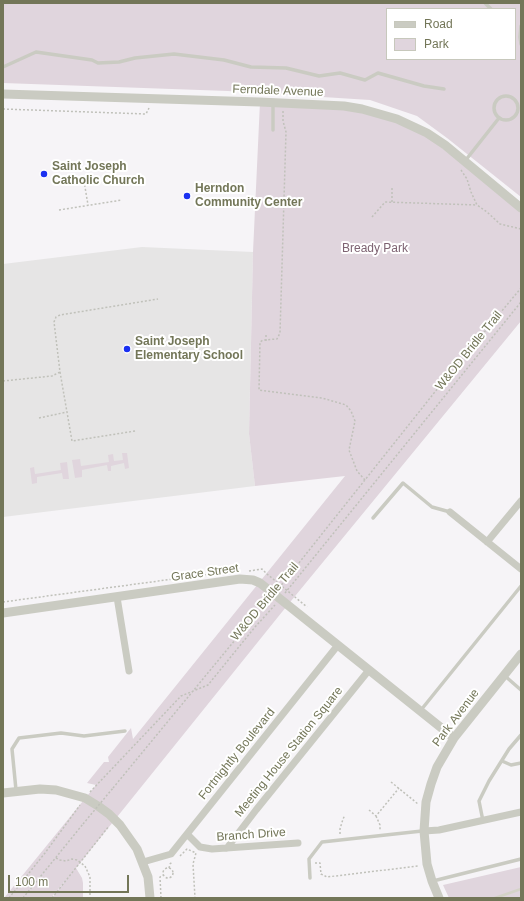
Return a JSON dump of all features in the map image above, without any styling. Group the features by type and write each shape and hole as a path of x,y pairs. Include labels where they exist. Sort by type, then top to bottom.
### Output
{"street":[{"name":"Ferndale Avenue","path":"3,94 273,107 344,106 362,109 410,124 427,133 445,145 462,165 521,208"},
{"path":"487,542 521,501"},
{"path":"450,512 521,569"},
{"name":"Grace Street","path":"3,613 245,579 260,583 454,738"},
{"path":"117,597 129,671"},
{"name":"Fortnightly Boulevard","path":"143,862 171,854 338,645"},
{"name":"Park Avenue","path":"439,898 427,864 424,831 426,802 431,784 442,757 454,738 521,654"},
{"name":"Meeting House Station Square","path":"227,848 369,670"},
{"path":"3,793 40,789 56,790 85,798 109,814 129,836 143,862 148,877 150,898"},
{"path":"424,831 439,830 521,812"},
{"name":"Branch Drive","path":"187,834 200,846 212,849 298,843"}],"lane":[{"path":"521,26 521,44"},
{"path":"516,33 520,37"},
{"path":"3,67 36,52 92,60 98,63 119,62 135,58 174,54 224,60 251,67 286,68 319,76 340,73 365,80 378,73 424,86 444,89"},
{"path":"504,97 511,98 517,104 516,115 513,118 506,120 499,118 494,108 497,101 504,97"},
{"path":"273,107 273,130"},
{"path":"462,165 499,118"},
{"path":"373,518 403,483 432,507 450,512"},
{"path":"420,711 521,586"},
{"path":"504,675 521,690"},
{"path":"16,792 12,749 19,738 61,733 84,736 125,731"},
{"path":"483,821 479,801 509,749 521,735"},
{"path":"502,762 511,765 521,762"},
{"path":"310,878 309,859 322,842 424,831"},
{"path":"432,881 521,859"}],"path":[{"path":"3,109 146,114 148,108 151,107"},
{"path":"273,107 283,111 283,121 286,132 280,333 277,339 266,341 263,340 260,342 259,390 322,398 346,405 351,410 355,421 349,450 357,471 365,480"},
{"path":"462,165 477,205"},
{"path":"84,181 88,205"},
{"path":"392,188 392,202"},
{"path":"59,210 122,200"},
{"path":"372,217 385,202 477,205 488,212 500,224 521,229"},
{"path":"23,898 192,692 277,597 365,480 446,378 521,288"},
{"path":"135,431 72,441 60,372 54,322 56,317 60,314 158,299"},
{"name":"W&OD Bridle Trail","path":"9,898 85,798 181,696 208,685 213,680 277,597 521,302"},
{"path":"266,334 266,341"},
{"path":"3,381 52,376 60,372"},
{"path":"39,418 67,412"},
{"path":"391,782 418,804 420,798"},
{"path":"376,816 399,788"},
{"path":"369,810 376,816 380,825 381,835"},
{"path":"341,840 340,829 345,815"},
{"path":"52,898 109,826"},
{"path":"180,856 187,849 196,854 193,864 195,898"},
{"path":"56,858 66,861 72,859 80,862 88,871 90,877 90,898"},
{"path":"316,858 312,863 320,863 321,874 327,877 420,866"},
{"path":"161,898 160,876 163,875 165,869 169,868 170,864 175,860"},
{"path":"163,875 166,878 171,877 173,873 169,868"}],"shaded area":[{"name":"Saint Joseph Elementary School","path":"142,247 253,252 249,434 255,486 3,517 3,264"}],"green space":[{"path":"3,3 521,3 521,197 417,116 370,100 228,91 3,83"},
{"name":"Bready Park","path":"260,102 344,106 413,126 521,208 521,321 282,612 76,868 82,878 83,898 52,898 68,877 51,898 4,898 96,785 87,783 104,762 109,762 108,757 131,728 133,739 345,476 255,486 249,434 253,252"},
{"path":"122,453 127,453 129,468 125,469 124,463 111,466 111,471 108,471 107,465 82,470 82,477 75,478 72,460 80,459 81,466 109,462 108,455 113,454 114,461 123,460"},
{"path":"67,462 69,479 63,479 62,473 37,477 37,483 32,484 30,468 34,467 35,474 61,470 60,463"},
{"path":"521,867 521,898 449,898 443,885"}],"waterway":[{"path":"495,898 521,889"}],"place":[{"name":"Saint Joseph Catholic Church","path":"44,174"},
{"name":"Herndon Community Center","path":"187,196"},
{"name":"Saint Joseph Elementary School","path":"127,349"}]}
